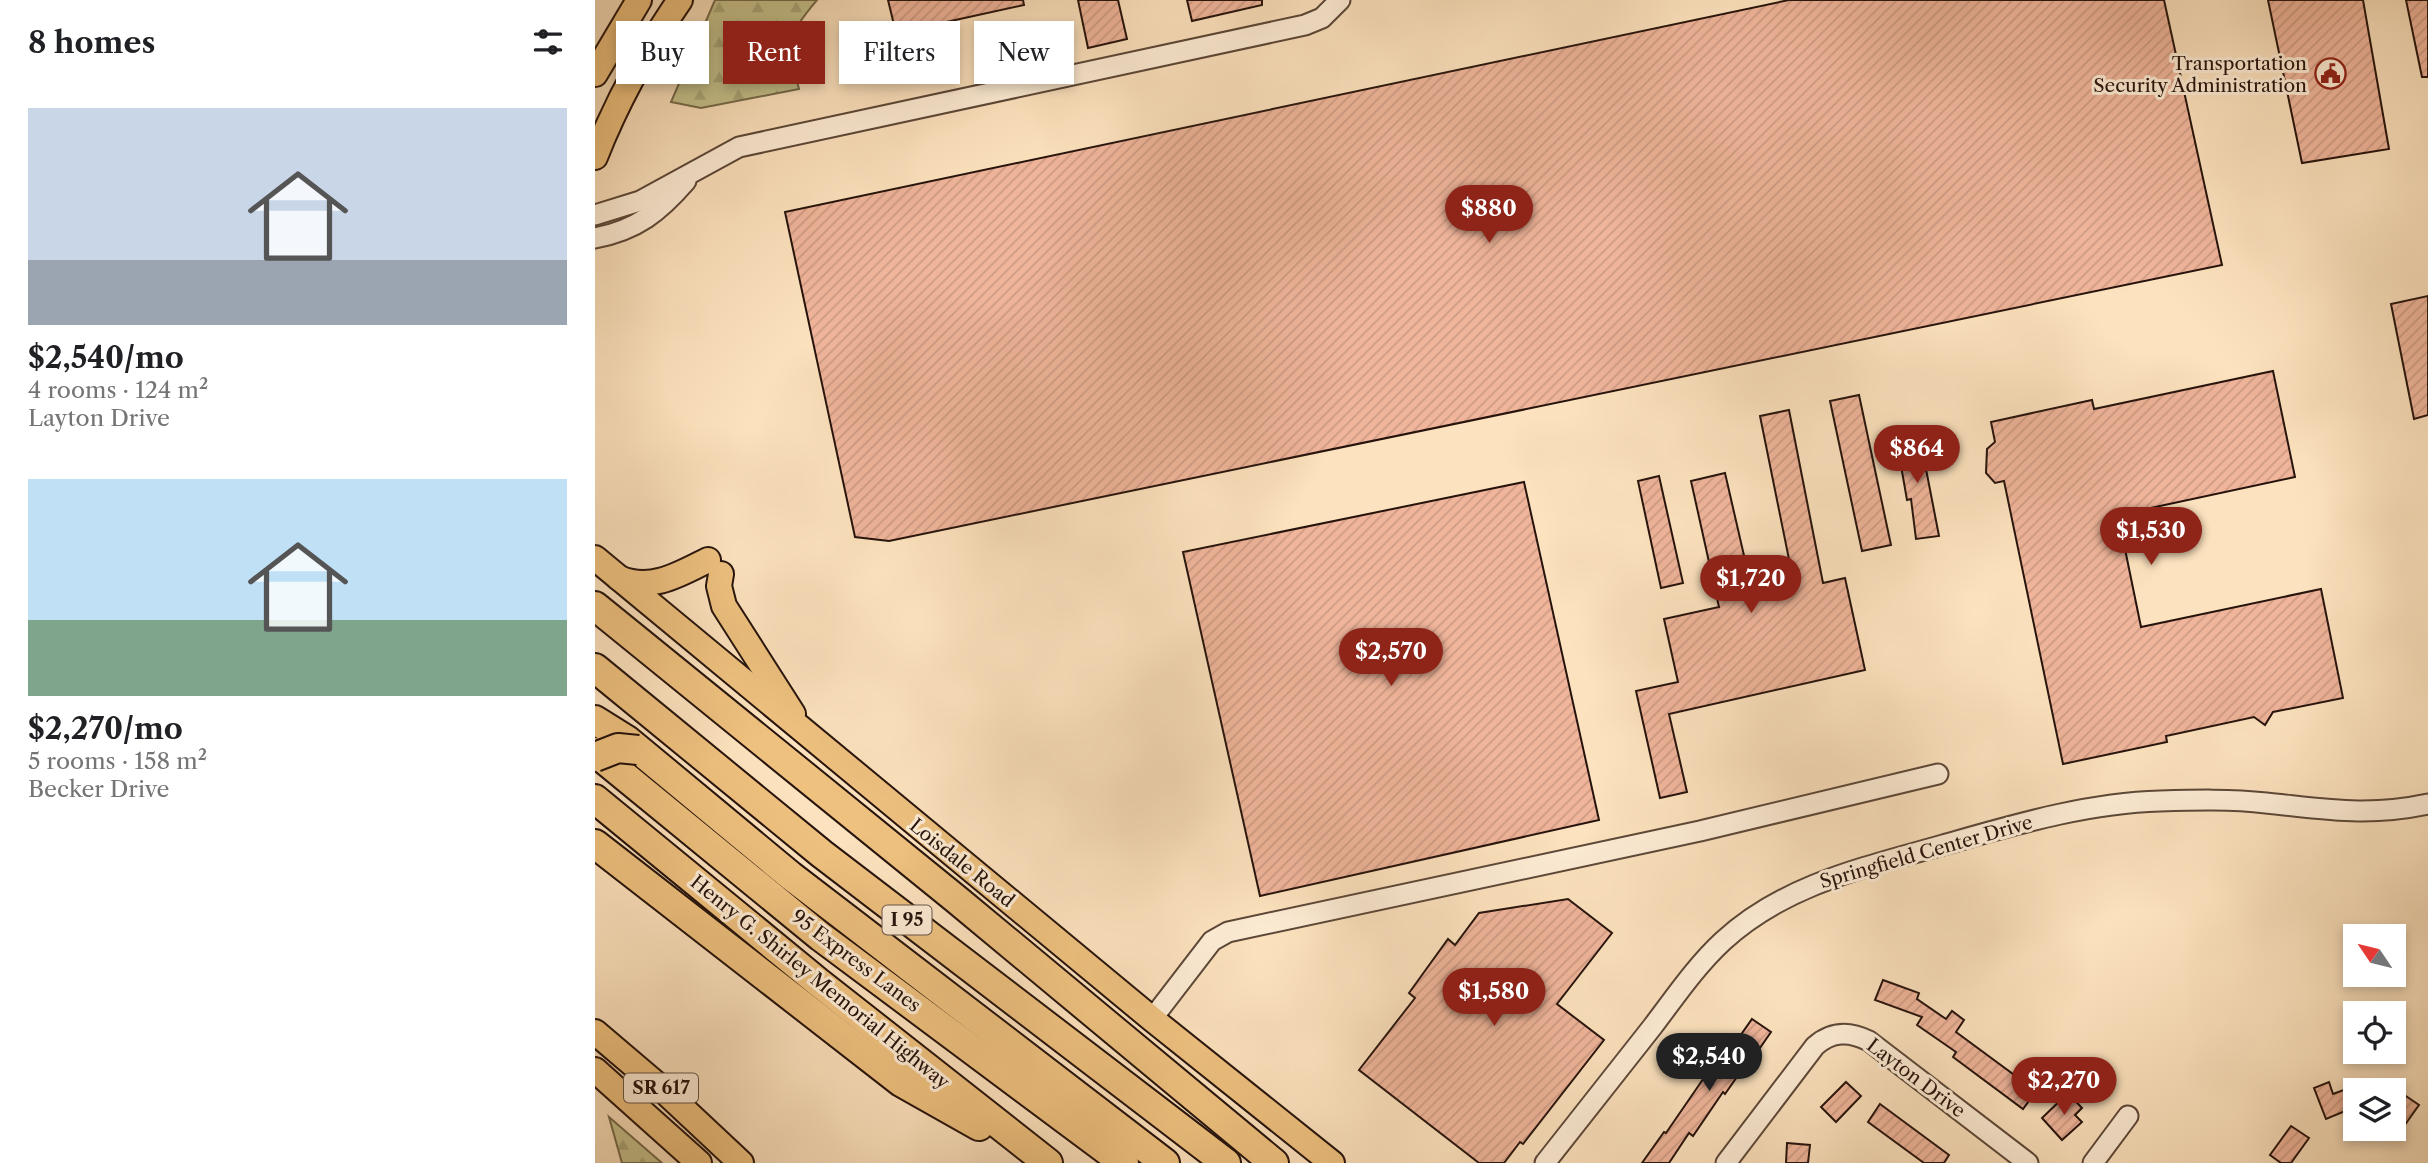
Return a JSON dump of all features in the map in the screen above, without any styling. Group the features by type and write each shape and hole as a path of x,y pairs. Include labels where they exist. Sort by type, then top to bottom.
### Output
{"highway":[{"path":"595,606 956,899 1274,1163"},
{"name":"I 95","path":"595,668 822,854 1226,1163"},
{"path":"595,720 645,755 791,876 1165,1163"},
{"path":"595,757 618,748 645,755"},
{"name":"95 Express Lanes","path":"595,752 821,937 1123,1163"},
{"name":"Henry G. Shirley Memorial Highway","path":"595,799 818,982 1048,1163"},
{"path":"595,844 901,1082 1048,1163"}],"main road":[{"path":"595,74 639,0"},
{"path":"596,155 633,74 680,0"},
{"name":"Loisdale Road","path":"595,558 1152,1019 1332,1163"},
{"path":"618,577 631,583 646,584 715,567 724,606 795,717 818,744"},
{"name":"SR 617","path":"595,1032 662,1089 741,1163"},
{"name":"SR 617","path":"595,1070 699,1163"}],"street":[{"path":"595,215 640,201 725,152 746,145 1304,25 1322,18 1340,0"},
{"path":"595,238 629,228 655,214 696,170"},
{"path":"1152,1019 1212,941 1228,932 1688,833 1938,774"},
{"name":"Springfield Center Drive","path":"1545,1163 1700,964 1745,922 1799,890 1839,875 2016,824 2102,807 2157,801 2216,800 2375,813 2428,804"},
{"name":"Layton Drive","path":"1726,1163 1815,1046 1830,1035 1847,1033 1869,1041 2028,1163"},
{"path":"2093,1163 2128,1116"}],"green space":[{"path":"715,0 817,0 801,21 723,21 723,84 798,84 799,89 701,108 671,102 679,84 709,84 709,21 706,21"},
{"path":"609,1117 662,1163 622,1163"}],"building":[{"path":"888,0 1023,0 1024,5 951,21 893,21"},
{"path":"1078,0 1118,0 1127,39 1088,48"},
{"path":"1187,0 1262,0 1262,5 1192,21"},
{"path":"1789,0 2164,0 2222,265 889,541 855,537 785,212"},
{"name":"Transportation Security Administration","path":"2268,0 2363,0 2389,149 2302,163"},
{"path":"2406,0 2428,0 2428,77 2422,77"},
{"path":"2428,296 2428,415 2414,419 2391,304"},
{"path":"2273,371 2295,477 2118,515 2141,627 2321,589 2343,698 2273,712 2265,725 2254,717 2166,736 2167,742 2063,764 2004,481 1995,483 1986,473 1987,449 1995,442 1991,422 2092,400 2094,409"},
{"path":"1859,395 1891,545 1862,551 1830,401"},
{"path":"1789,410 1823,583 1845,578 1865,670 1669,714 1687,792 1660,798 1636,691 1678,682 1664,619 1719,607 1691,481 1725,473 1754,599 1795,589 1760,416"},
{"path":"1919,433 1939,536 1916,539 1911,499 1907,500 1896,437"},
{"path":"1659,476 1683,583 1661,588 1638,481"},
{"path":"1524,482 1599,820 1260,896 1183,552"},
{"path":"1568,899 1612,933 1557,1004 1604,1040 1523,1144 1520,1142 1504,1163 1479,1163 1359,1070 1415,998 1409,993 1448,939 1455,945 1479,913"},
{"path":"1883,980 1919,993 1917,999 1946,1019 1952,1011 1964,1020 1956,1032 2036,1091 2023,1109 1953,1057 1956,1052 1917,1025 1922,1017 1875,1000"},
{"path":"1752,1019 1771,1032 1753,1058 1751,1057 1725,1094 1723,1092 1693,1136 1689,1133 1669,1163 1642,1163 1721,1053 1726,1056"},
{"path":"1846,1082 1861,1096 1836,1122 1821,1107"},
{"path":"2329,1082 2333,1094 2343,1090 2343,1112 2326,1119 2314,1088"},
{"path":"2068,1093 2082,1108 2075,1115 2082,1122 2062,1140 2042,1118"},
{"path":"2406,1096 2419,1105 2406,1123"},
{"path":"1880,1104 1949,1155 1944,1163 1924,1163 1868,1122"},
{"path":"2291,1126 2309,1138 2291,1163 2281,1163 2270,1155"},
{"path":"1787,1143 1810,1145 1808,1163 1786,1163"}],"place":[{"name":"Transportation Security Administration","path":"2330,74"}]}
